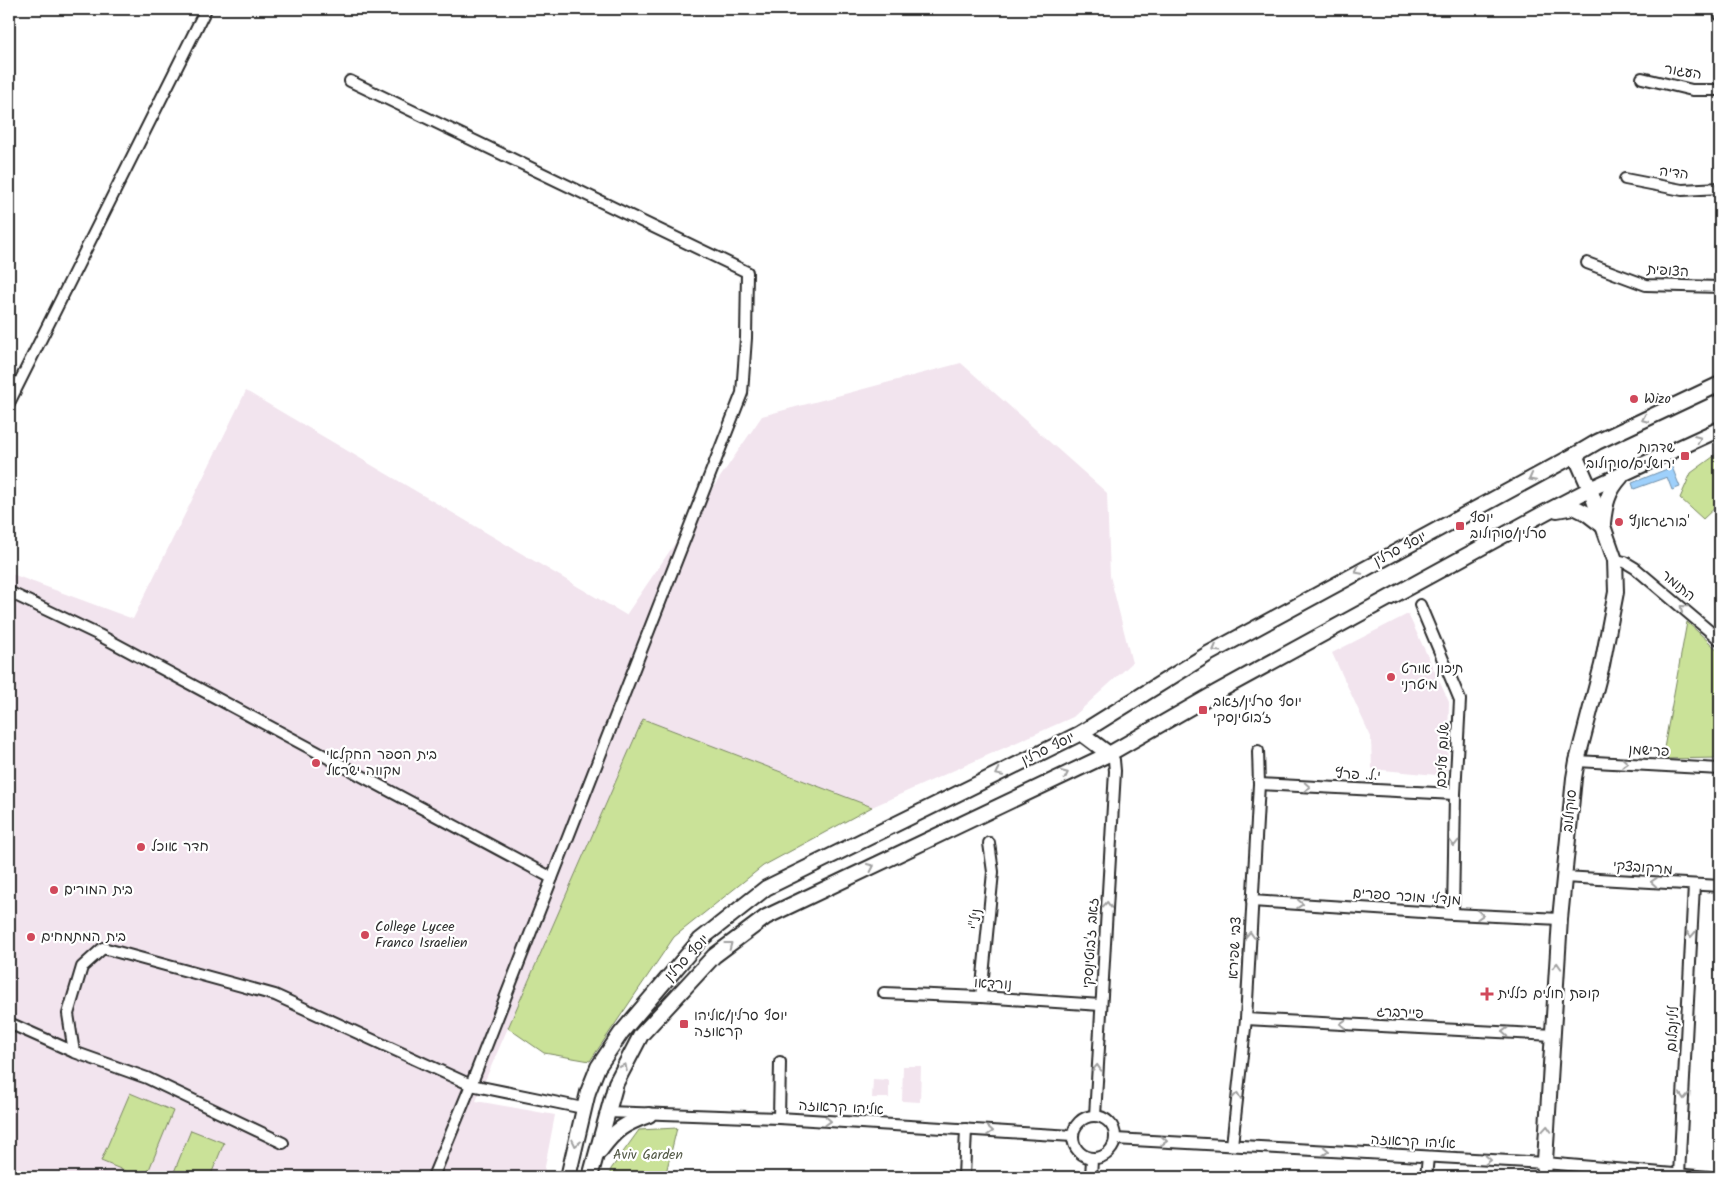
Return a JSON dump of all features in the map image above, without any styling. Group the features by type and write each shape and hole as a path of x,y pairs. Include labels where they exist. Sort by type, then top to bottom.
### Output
{"main road":[{"name":"יוסף סרלין","path":"568,1177 583,1108 598,1067 621,1033 700,940 766,888 1081,733 1208,654 1597,442 1720,384"},
{"name":"יוסף סרלין","path":"590,1177 616,1083 641,1035 714,956 766,917 1109,754 1217,692 1546,512 1590,489 1720,429"},
{"name":"סוקולוב","path":"1544,1170 1560,919 1577,760 1604,656 1616,592 1615,560 1576,455"},
{"path":"1603,526 1605,507 1612,487 1624,473"},
{"path":"1546,512 1574,508 1586,513 1603,526"},
{"path":"1081,733 1109,754"},
{"path":"583,1108 607,1112"},
{"path":"594,1160 619,1128 631,1121 649,1115"}],"street":[{"path":"9,403 206,9"},
{"path":"1719,9 1720,15"},
{"name":"העגור","path":"1642,78 1692,90 1720,90"},
{"path":"350,81 747,272 746,338 742,393 471,1085 433,1177"},
{"name":"הדיה","path":"1625,179 1682,190 1720,188"},
{"name":"הצופית","path":"1587,263 1646,284 1720,288"},
{"name":"התומר","path":"1615,560 1625,562 1635,568 1720,640"},
{"path":"9,592 100,635 552,878"},
{"name":"שלום עליכם","path":"1420,605 1460,700 1455,794 1453,914"},
{"name":"זאב ז'בוטינסקי","path":"1115,771 1122,755 1135,739"},
{"name":"צבי שפירא","path":"1232,1145 1246,1019 1258,751"},
{"name":"זאב ז'בוטינסקי","path":"1095,1116 1115,771 1114,760 1109,754"},
{"name":"פרישמן","path":"1577,760 1720,769"},
{"name":"י.ל. פרץ","path":"1258,784 1455,794"},
{"name":"ניל\"י","path":"981,997 994,872 989,843"},
{"name":"מרקובצקי","path":"1564,877 1720,886"},
{"name":"לילינבלום","path":"1679,1175 1694,885"},
{"name":"מנדלי מוכר ספרים","path":"1252,901 1560,919"},
{"path":"74,1052 68,1014 82,968 103,948 275,995 471,1085 583,1108"},
{"name":"נורדאו","path":"884,993 1100,1005"},
{"name":"פיירברג","path":"1246,1019 1554,1035"},
{"path":"9,1023 74,1052 147,1078 283,1143"},
{"path":"779,1118 780,1062"},
{"name":"אליהו קראוזה","path":"607,1112 649,1115 779,1118 1073,1136"},
{"path":"1095,1116 1107,1121 1114,1132 1115,1139 1114,1145 1105,1156 1092,1159 1080,1154 1076,1149 1073,1136 1078,1124 1088,1117 1095,1116"},
{"path":"964,1177 966,1129"},
{"name":"אליהו קראוזה","path":"1115,1139 1428,1157 1544,1170 1709,1177"},
{"path":"1426,1177 1428,1157"},
{"path":"1091,1177 1092,1159"}],"shaded area":[{"name":"בית הספר החקלאי מקווה ישראל","path":"961,363 1107,493 1110,576 1132,663 1073,717 872,807 643,719 476,1101 555,1115 543,1177 9,1177 9,573 133,619 246,391 626,615 762,416"},
{"name":"תיכון אורט מיטרני","path":"1408,614 1449,702 1447,776 1372,769 1371,737 1332,653"},
{"path":"903,1066 921,1066 920,1102 902,1101"},
{"path":"873,1079 889,1080 889,1098 872,1098"}],"green space":[{"path":"1717,454 1720,456 1720,503 1703,519 1680,498 1691,473"},
{"path":"1687,622 1720,652 1720,758 1662,759"},
{"path":"643,719 872,807 763,866 674,937 590,1061 544,1053 508,1028"},
{"path":"130,1093 173,1111 146,1177 140,1177 101,1161"},
{"name":"Aviv Garden","path":"677,1128 665,1177 609,1177 611,1169 639,1130"},
{"path":"191,1130 224,1143 210,1177 172,1177"}],"water":[{"path":"1672,467 1680,487 1672,490 1667,477 1634,489 1632,483"}],"place":[{"name":"Wizo","path":"1634,399"},
{"name":"שדרות ירושלים/סוקולוב","path":"1685,456"},
{"name":"בורגראנץ'","path":"1619,522"},
{"name":"יוסף סרלין/סוקולוב","path":"1460,526"},
{"name":"תיכון אורט מיטרני","path":"1391,677"},
{"name":"יוסף סרלין/זאב ז׳בוטינסקי","path":"1203,710"},
{"name":"בית הספר החקלאי מקווה ישראל","path":"316,763"},
{"name":"חדר אוכל","path":"141,847"},
{"name":"בית המורים","path":"54,890"},
{"name":"College Lycee Franco Israelien","path":"365,935"},
{"name":"בית המתמחים","path":"31,937"},
{"name":"קופת חולים כללית","path":"1487,994"},
{"name":"יוסף סרלין/אליהו קראוזה","path":"684,1024"}]}
